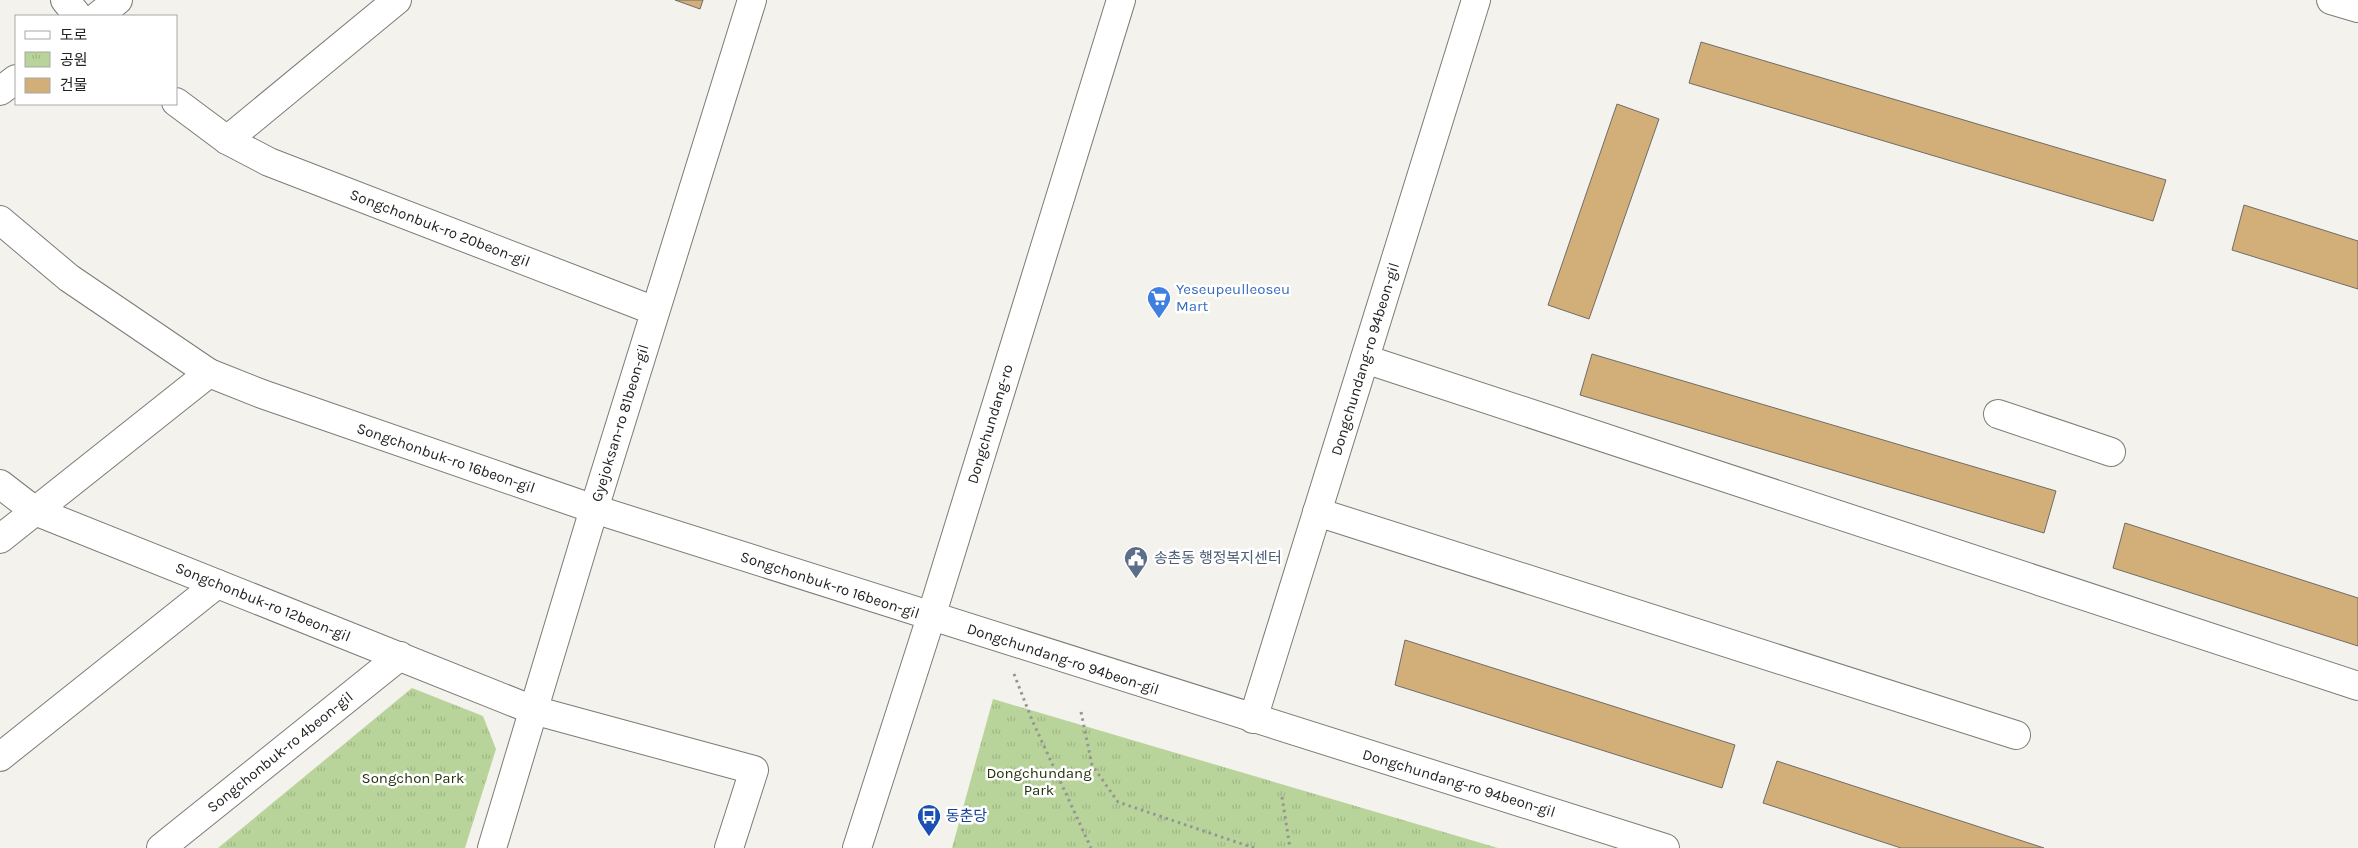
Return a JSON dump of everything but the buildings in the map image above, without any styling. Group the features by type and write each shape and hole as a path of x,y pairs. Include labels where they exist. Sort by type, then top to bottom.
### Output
{"street":[{"path":"65,0 77,15"},
{"path":"99,15 118,0"},
{"path":"227,140 397,0"},
{"name":"Gyejoksan-ro 81beon-gil","path":"492,848 594,509 752,0"},
{"name":"Dongchundang-ro","path":"857,848 931,617 1121,0"},
{"name":"Dongchundang-ro 94beon-gil","path":"1253,719 1476,0"},
{"path":"2331,0 2358,8"},
{"path":"0,91 15,80"},
{"name":"Songchonbuk-ro 20beon-gil","path":"178,103 227,140 269,162 655,311"},
{"name":"Songchonbuk-ro 16beon-gil","path":"0,220 68,278 209,373 262,394 594,509 931,617"},
{"path":"1365,359 2358,686"},
{"path":"0,539 209,373"},
{"path":"1998,414 2111,452"},
{"name":"Songchonbuk-ro 12beon-gil","path":"0,484 35,511 533,710 754,770 729,848"},
{"path":"1317,512 2016,735"},
{"path":"0,757 217,584"},
{"name":"Dongchundang-ro 94beon-gil","path":"931,617 1665,848"},
{"name":"Songchonbuk-ro 4beon-gil","path":"161,848 400,656"}],"path":[{"path":"1000,639 1032,720 1091,848"},
{"path":"1081,712 1092,765 1118,802 1254,848"},
{"path":"1282,797 1290,848"}],"green space":[{"name":"Songchon Park","path":"412,688 483,716 496,749 465,848 218,848"},
{"name":"Dongchundang Park","path":"993,699 1498,848 952,848"}],"place":[{"name":"Yeseupeulleoseu Mart","path":"1159,319"},
{"name":"송촌동 행정복지센터","path":"1136,579"},
{"name":"동춘당","path":"929,837"}]}
